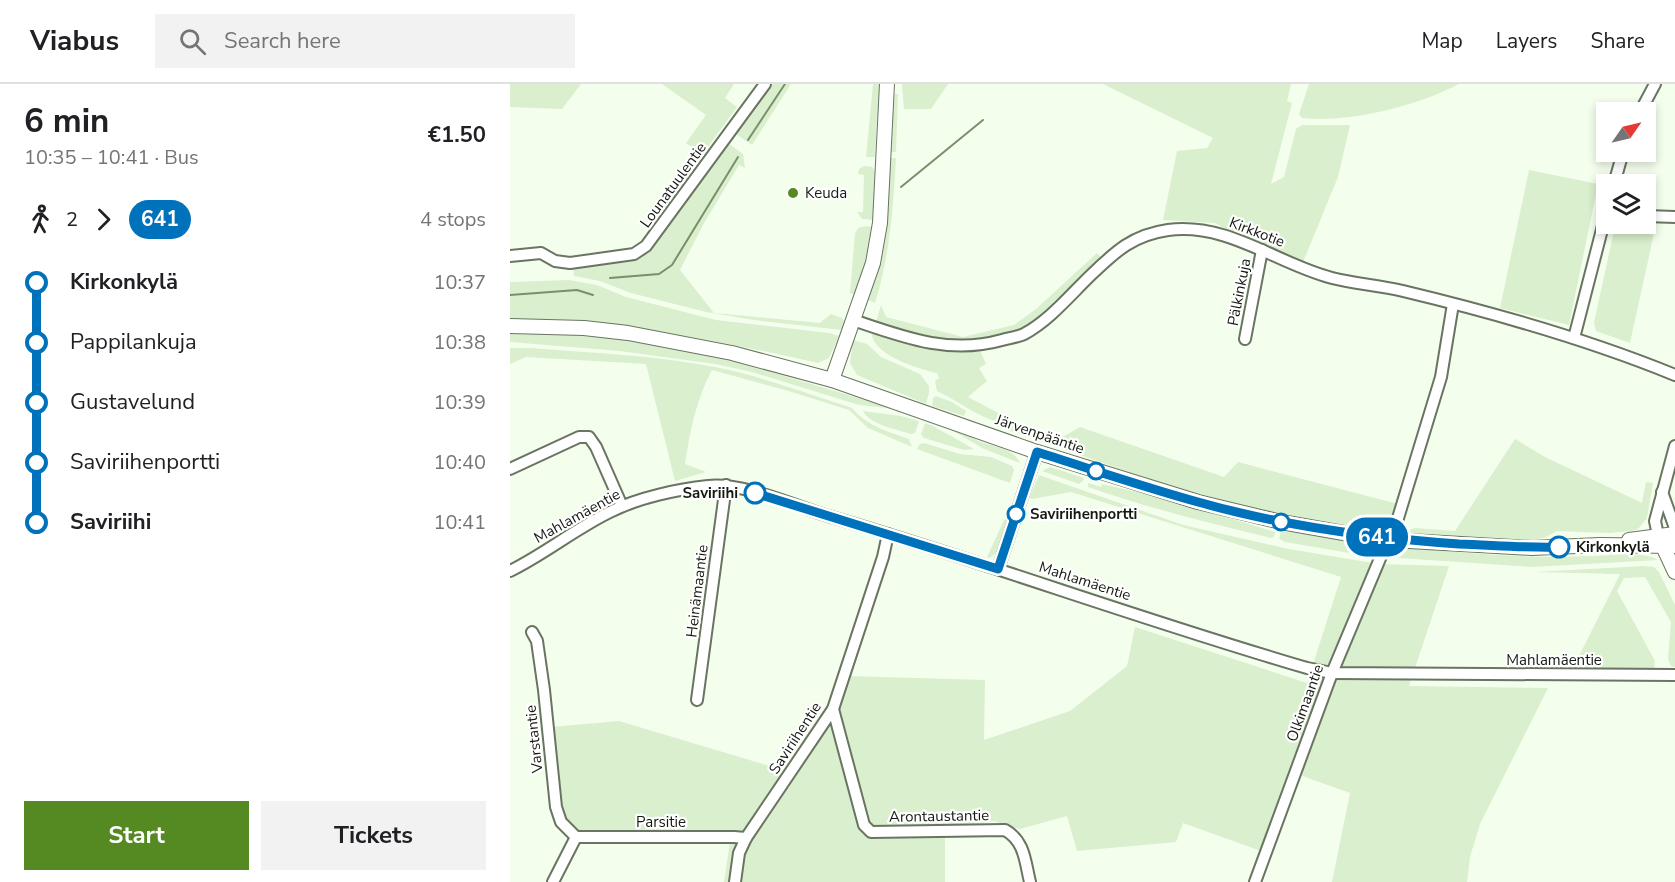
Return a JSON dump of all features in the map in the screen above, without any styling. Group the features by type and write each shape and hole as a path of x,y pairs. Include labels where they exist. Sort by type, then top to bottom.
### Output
{"main road":[{"path":"832,380 877,244 884,163 887,84"},
{"name":"Järvenpääntie","path":"510,326 584,328 718,349 832,380 1037,452 1219,507 1281,522 1355,535 1532,548 1665,542 1675,534"},
{"path":"1665,542 1675,572"}],"street":[{"name":"Lounatuulentie","path":"510,256 541,253 561,263 634,254 646,246 765,84"},
{"path":"1645,102 1655,84"},
{"path":"1656,216 1675,217"},
{"name":"Kirkkotie","path":"853,320 919,341 947,347 984,345 1023,334 1065,301 1127,243 1149,233 1199,230 1228,237 1331,278 1396,289 1574,338 1675,375"},
{"path":"1574,338 1602,234"},
{"name":"Pälkinkuja","path":"1245,339 1262,250"},
{"name":"Olkimaantie","path":"1255,882 1332,673 1384,549 1391,538 1441,377 1453,304"},
{"path":"510,469 579,437 589,437 596,447 622,506"},
{"path":"1665,542 1655,521 1675,446"},
{"path":"998,569 1037,452"},
{"name":"Mahlamäentie","path":"510,571 622,506 656,496 706,486 726,485 888,534 1307,668 1332,673 1675,675"},
{"name":"Heinämaantie","path":"697,700 726,485"},
{"path":"1662,492 1675,528"},
{"name":"Saviriihentie","path":"735,882 739,853 746,838 833,710 888,534"},
{"name":"Varstantie","path":"532,632 537,641 540,660 556,807 561,822 576,837"},
{"name":"Arontaustantie","path":"833,710 864,825 871,832 1005,830 1015,836 1023,849 1029,882"},
{"path":"553,882 576,837"},
{"name":"Parsitie","path":"576,837 746,838"}],"green space":[{"path":"510,84 581,84 562,109 510,107"},
{"path":"662,84 734,84 725,98 737,107 702,155 686,143 706,115"},
{"path":"770,84 791,84 752,145 735,131"},
{"path":"873,84 881,84 880,116 877,117 875,157 866,157"},
{"path":"902,84 948,84 931,109 904,109"},
{"path":"1103,84 1291,84 1287,101 1292,103 1271,184 1284,177 1296,129 1302,125 1350,125 1338,177 1301,267 1262,250 1215,223 1163,220 1177,151 1207,148 1213,138"},
{"path":"1309,84 1459,84 1403,106 1361,115 1321,119 1302,118 1299,114"},
{"path":"895,94 898,94 896,152 889,152"},
{"path":"728,143 743,154 745,168 739,165 703,225 680,270 714,313 820,323 831,314 842,318 845,323 842,330 706,312 631,293 600,281 574,276 573,266 647,251 657,242 712,162"},
{"path":"889,158 896,158 892,213 884,267 875,303 865,299"},
{"path":"864,166 872,167 878,174 876,216 873,220 862,219 857,212 863,212 864,175 858,174 859,169"},
{"path":"1529,170 1596,184 1596,194 1569,325 1500,308"},
{"path":"872,227 874,232 867,266 856,295 850,293 855,234 858,228"},
{"path":"1613,234 1654,234 1630,343 1596,331 1594,323"},
{"path":"1097,253 1102,258 1034,321 1011,333 992,339 953,341 915,334 876,322 881,305 886,317 963,337 1014,325 1036,309"},
{"path":"569,280 597,285 626,297 716,320 839,336 829,358 818,363 626,327 510,319 510,282"},
{"path":"873,330 929,348 980,350 986,364 979,368 987,381 968,397 1053,442 1080,427 1224,477 1238,462 1398,504 1391,528 1386,530 1284,516 1244,507 1185,491 996,426 997,422 981,416 937,391 935,381 939,378 937,373 909,365 882,350 875,343 872,336"},
{"path":"510,332 630,340 716,356 896,409 859,405 752,372 715,364 620,351 510,342"},
{"path":"853,340 867,344 881,357 920,374 929,386 926,404 857,375 850,363"},
{"path":"510,348 646,357 692,363 749,375 852,408 871,424 909,439 912,447 868,428 849,410 712,370 694,416 685,464 706,472 675,481 646,364 526,357 510,364"},
{"path":"936,396 966,411 964,416 932,406 933,398"},
{"path":"863,411 919,421 915,433 911,434 877,423 866,416"},
{"path":"925,423 974,449 964,450 924,438 921,434"},
{"path":"953,427 979,441 1008,451 1020,463 984,449 950,429"},
{"path":"1515,439 1545,457 1642,503 1646,482 1653,483 1647,518 1638,529 1632,531 1608,533 1557,531 1544,538 1525,541 1455,539 1409,532 1415,528 1455,531"},
{"path":"924,443 960,454 991,457 1012,466 1014,470 1010,483 917,449 920,444"},
{"path":"1050,467 1084,478 1083,481 1079,484 1042,471"},
{"path":"1039,475 1183,525 1289,549 1379,564 1449,566 1409,686 1548,688 1480,824 1470,857 1467,882 1332,882 1350,793 1294,773 1261,851 1183,823 1176,842 1077,851 1067,816 1020,829 994,821 971,825 945,825 945,882 724,882 730,842 583,840 561,816 551,727 619,721 793,773 847,676 985,680 984,740 1070,711 1127,666 1135,627 1307,683 1341,577 1071,492 1029,498"},
{"path":"1088,483 1163,498 1275,532 1274,537 1202,521 1111,495 1088,487"},
{"path":"1006,519 1001,545 990,558 987,557 1004,520"},
{"path":"1281,532 1300,532 1381,543 1382,545 1377,557 1373,557 1285,542 1279,539"},
{"path":"1388,547 1517,556 1566,557 1635,554 1658,560 1532,567 1384,557"},
{"path":"1654,567 1659,572 1675,605 1675,667 1671,666 1668,659 1671,622 1645,577 1624,578 1617,591 1655,661 1654,669 1646,671 1572,670 1620,574 1534,572"}],"waterway":[{"path":"748,140 785,84"},
{"path":"901,187 983,120"},
{"path":"610,278 659,274 672,265 738,157"},
{"path":"510,295 577,290 593,295"}],"bus line":[{"name":"641","path":"755,493 998,569 1037,452 1198,502 1281,522 1355,535 1409,541 1532,548 1559,547"}],"place":[{"name":"Keuda","path":"793,193"},
{"name":"Saviriihi","path":"755,493"},
{"name":"Saviriihenportti","path":"1016,514"},
{"name":"Kirkonkylä","path":"1559,547"}]}
